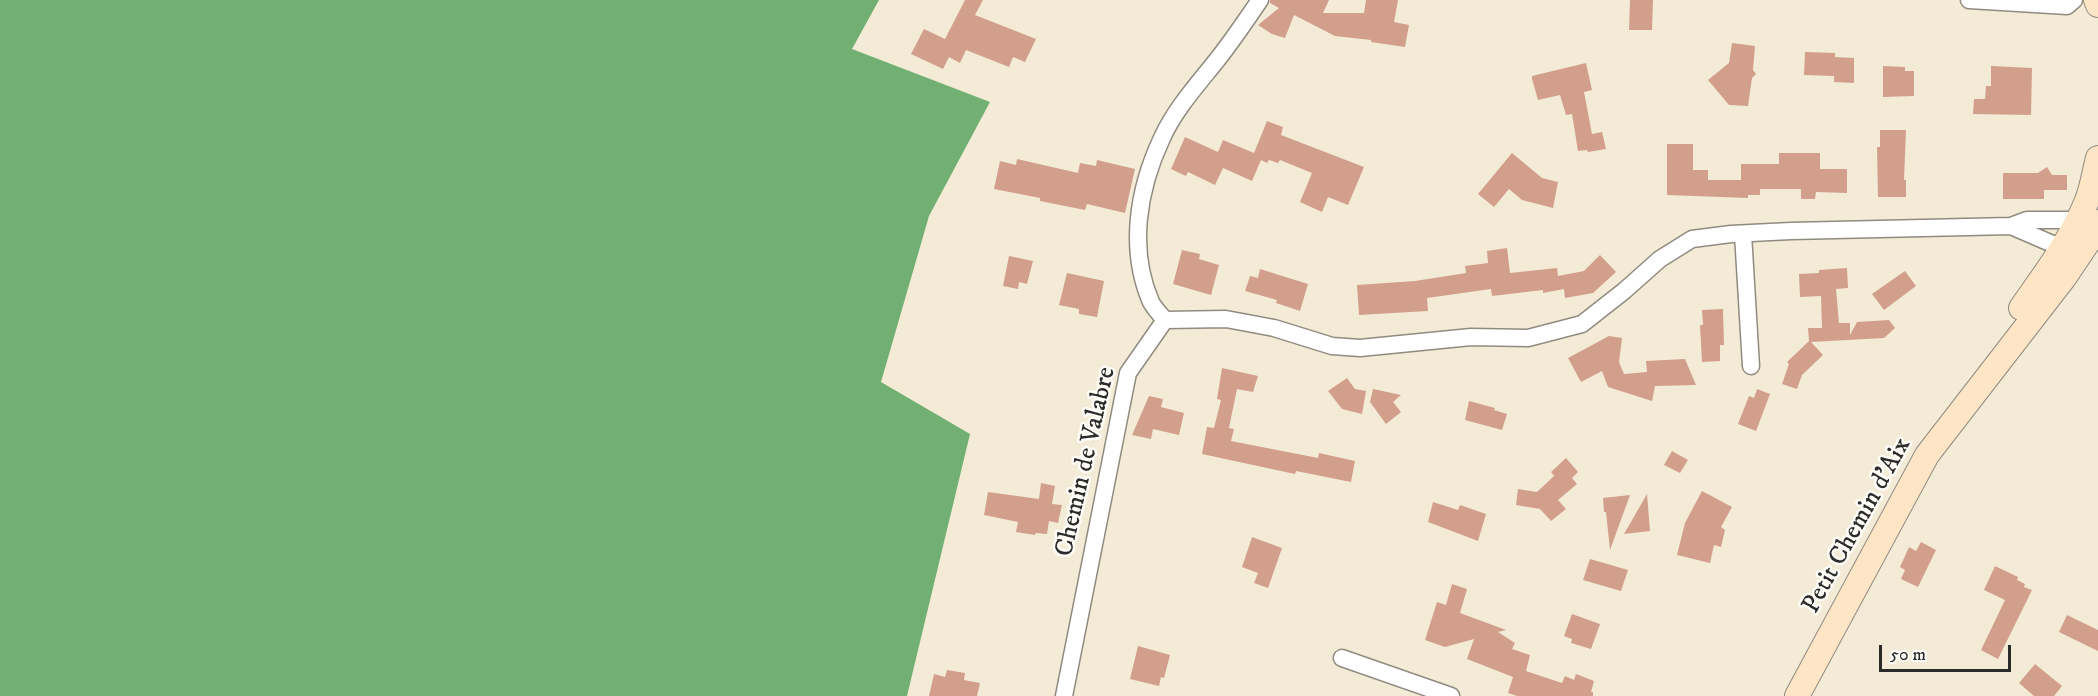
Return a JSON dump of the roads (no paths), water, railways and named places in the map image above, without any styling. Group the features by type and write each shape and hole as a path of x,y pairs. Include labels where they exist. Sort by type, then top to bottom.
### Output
{"street":[{"path":"1260,0 1229,45 1188,96 1162,137 1141,196 1138,260 1152,303 1165,320 1226,319 1274,328 1332,346 1360,348 1471,337 1528,338 1582,324 1660,259 1692,239 1743,234 2011,226 2027,220 2093,209"},
{"path":"1969,0 2067,6 2074,0"},
{"path":"2096,0 2098,5"},
{"path":"2011,226 2072,250 2093,209 2098,158"},
{"path":"1743,234 1751,366"},
{"name":"Petit Chemin d'Aix","path":"1797,696 1927,455 2038,311 2072,250"},
{"name":"Petit Chemin d'Aix","path":"1977,389 1997,344 2072,250"},
{"name":"Chemin de Valabre","path":"1064,696 1128,373 1165,320"},
{"path":"1342,658 1451,696"}]}
